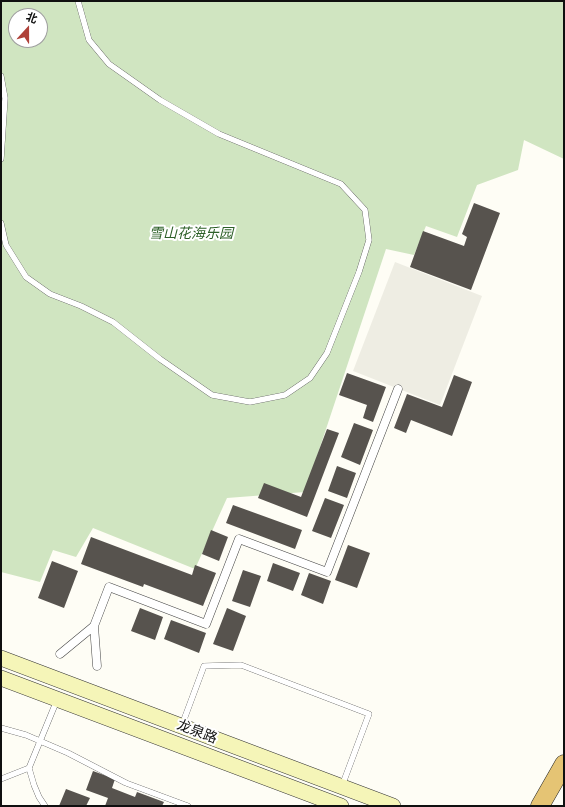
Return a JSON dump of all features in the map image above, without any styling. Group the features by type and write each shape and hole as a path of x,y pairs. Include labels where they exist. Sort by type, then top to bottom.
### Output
{"highway":[{"path":"540,806 564,764"}],"main road":[{"name":"龙泉路","path":"1,658 393,806"},
{"name":"龙泉路","path":"1,678 341,806"}],"street":[{"path":"97,666 94,626 109,587 206,624 239,539 327,572 398,388"},
{"path":"60,654 94,626"}],"lane":[{"path":"1,223 6,245 26,277 50,294 81,306 113,322 160,359 212,395 250,402 285,395 310,378 327,353 359,272 369,240 365,210 341,184 219,134 160,100 109,64 89,40 78,1"},
{"path":"1,76 5,98 1,159"},
{"path":"182,726 204,666 241,665 368,714 341,787"},
{"path":"45,806 39,797 29,768 58,699"},
{"path":"1,728 26,735 84,761 126,783 188,806"},
{"path":"1,779 29,768"}],"green space":[{"name":"雪山花海乐园","path":"1,1 564,1 564,159 524,140 518,170 477,185 457,237 426,226 414,255 386,249 305,492 227,498 195,569 93,528 76,557 53,550 40,582 1,572"}],"shaded area":[{"path":"395,262 482,296 440,405 353,371"}],"building":[{"path":"474,203 500,213 471,290 410,267 423,231 464,246 467,237 462,234"},
{"path":"347,373 386,387 373,422 363,418 367,405 339,395"},
{"path":"454,375 472,382 452,436 411,420 406,433 394,428 407,394 442,407"},
{"path":"354,423 373,430 360,465 341,457"},
{"path":"327,429 339,433 307,517 258,498 264,483 301,497"},
{"path":"337,466 356,473 347,498 328,491"},
{"path":"325,498 344,505 331,538 312,531"},
{"path":"233,505 302,530 295,549 226,523"},
{"path":"211,530 228,537 219,561 202,554"},
{"path":"91,537 192,575 195,565 216,573 203,606 144,584 143,587 81,564"},
{"path":"348,545 370,553 357,588 335,580"},
{"path":"52,561 78,571 64,608 38,598"},
{"path":"273,563 300,573 293,591 267,581"},
{"path":"243,570 261,576 250,607 232,601"},
{"path":"309,573 331,581 323,604 301,595"},
{"path":"140,608 163,617 155,640 131,631"},
{"path":"227,608 246,616 233,651 213,644"},
{"path":"171,620 206,633 199,653 164,639"},
{"path":"93,771 115,779 112,788 135,797 137,792 164,802 162,806 105,806 108,798 86,790"},
{"path":"66,789 90,798 86,806 59,806"}]}
